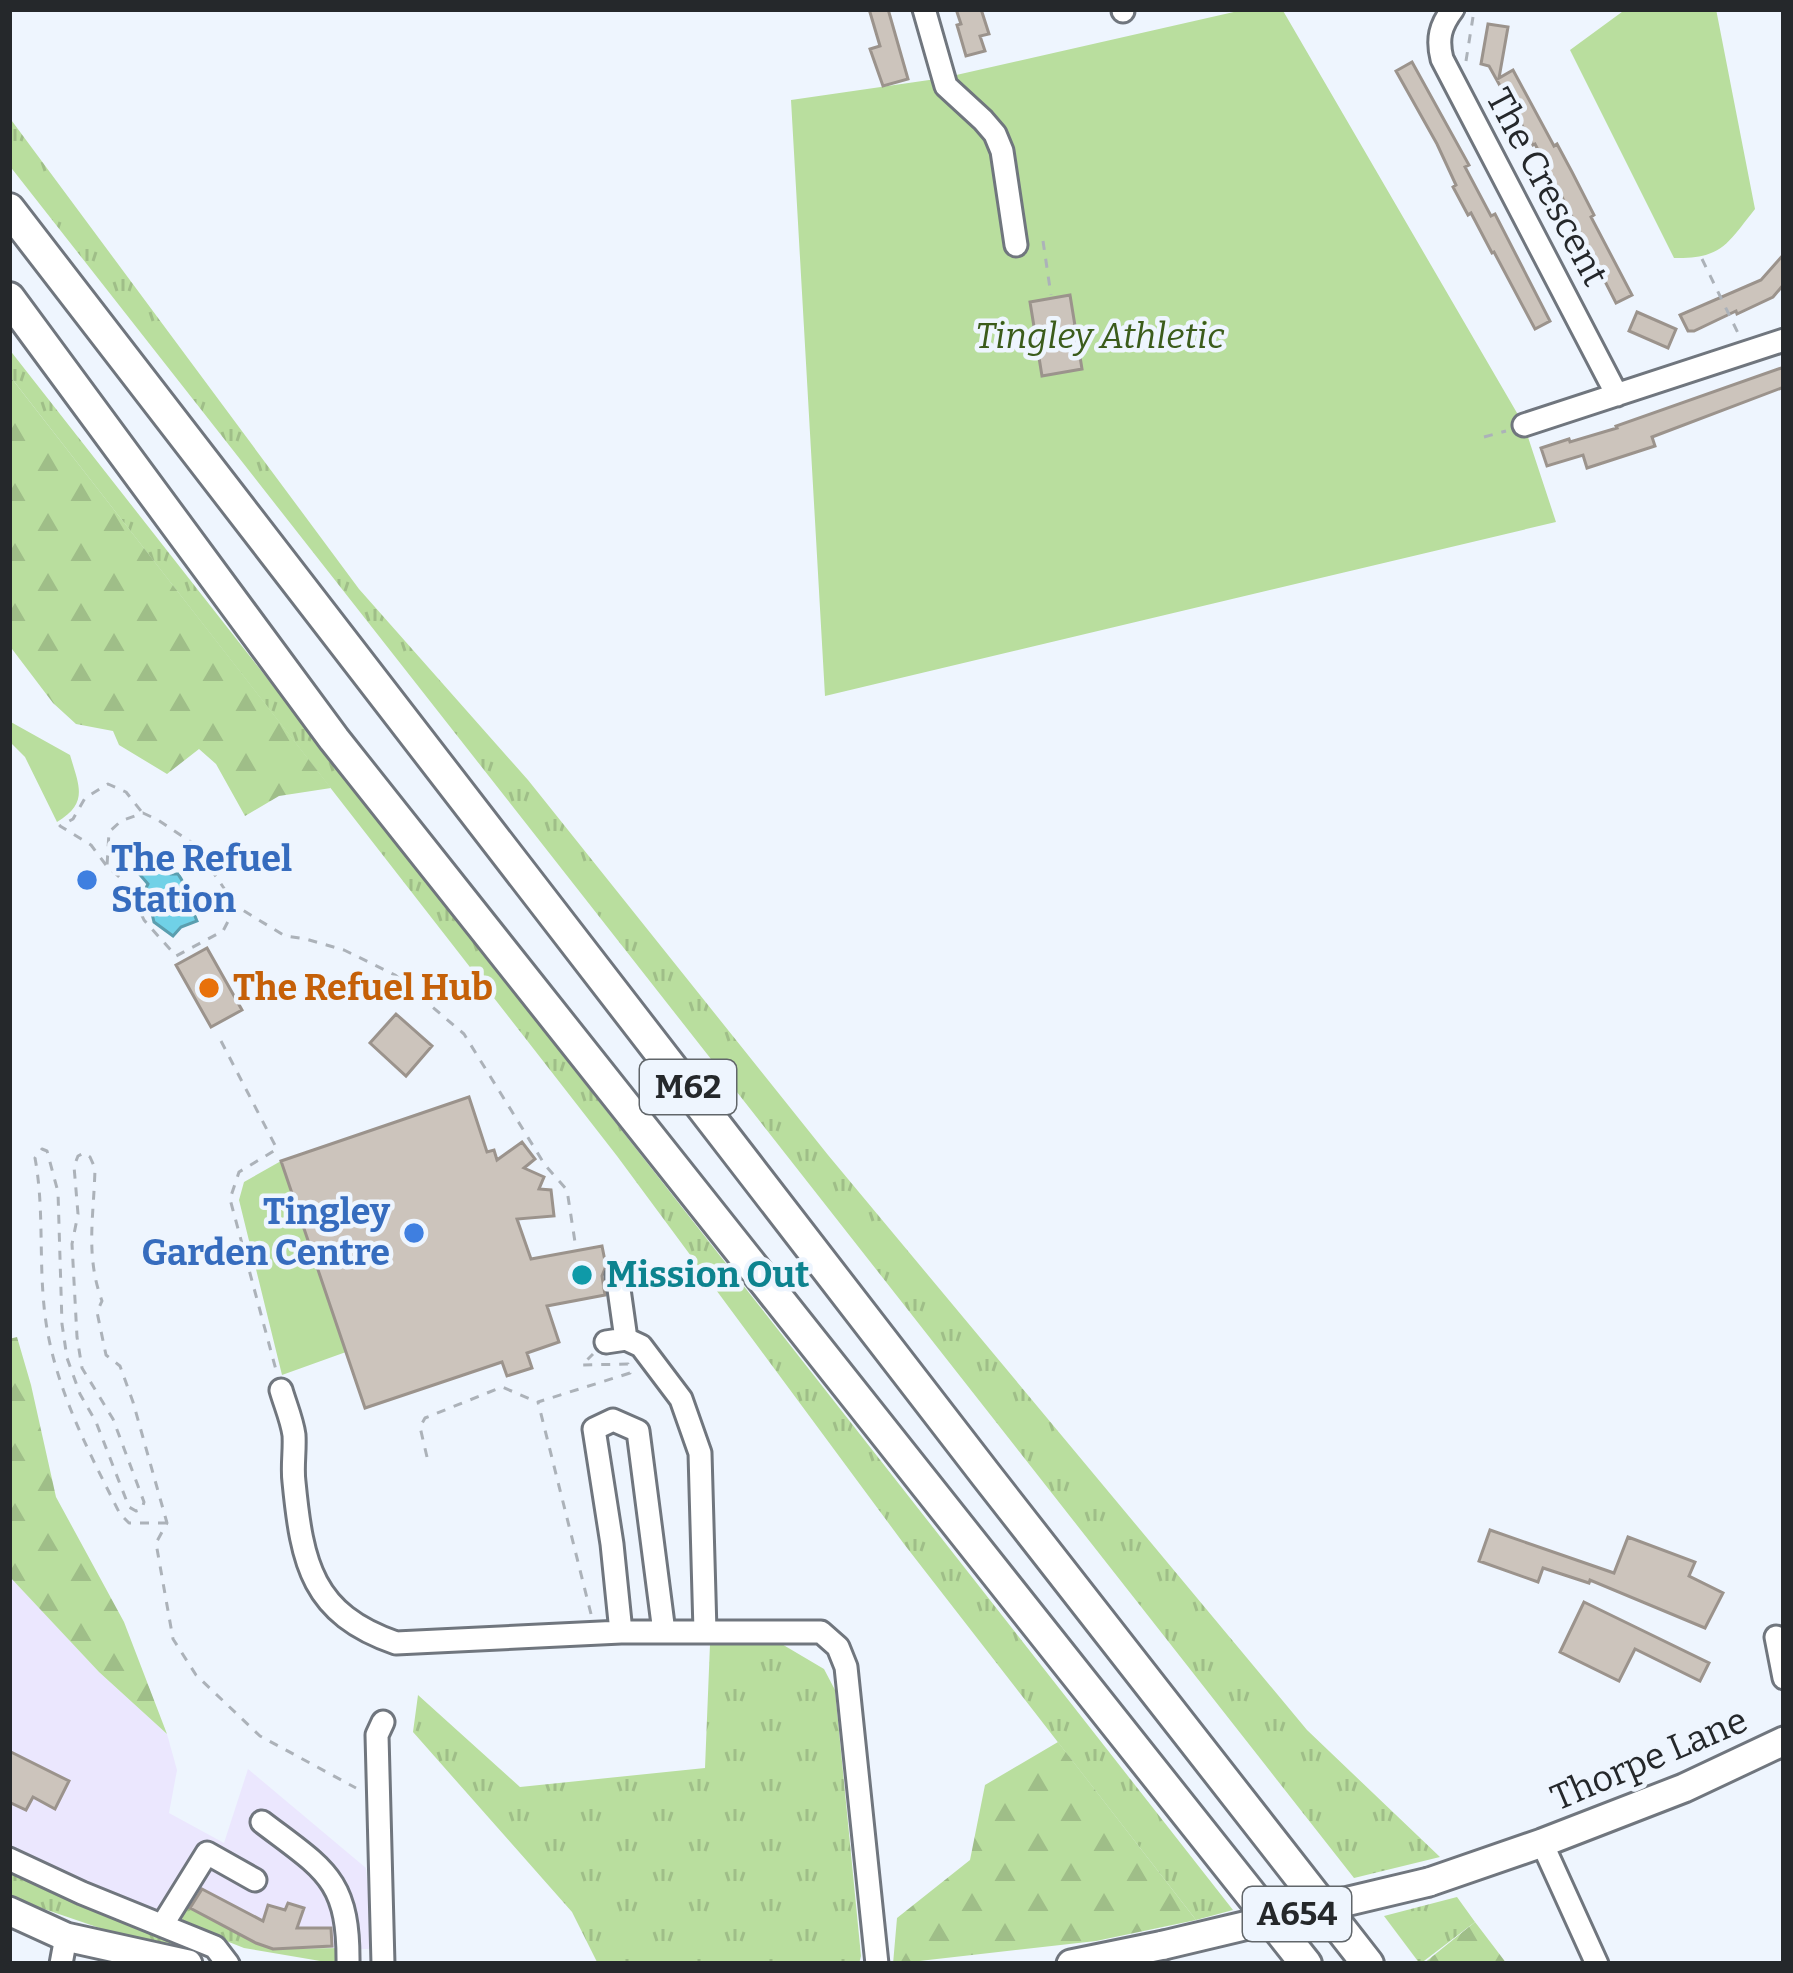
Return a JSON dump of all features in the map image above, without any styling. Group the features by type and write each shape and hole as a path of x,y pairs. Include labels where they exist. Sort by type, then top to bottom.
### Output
{"highway":[{"name":"M62","path":"9,208 1368,1964"},
{"name":"M62","path":"9,298 334,739 1306,1964"}],"main road":[{"name":"Thorpe Lane","path":"1071,1964 1429,1882 1684,1788 1784,1741"},
{"path":"9,1911 64,1951 188,1964"}],"street":[{"path":"924,9 943,78 952,93 995,134 1016,245"},
{"name":"The Crescent","path":"1453,9 1440,28 1442,59 1617,395"},
{"path":"1524,425 1784,340"},
{"path":"617,1275 616,1340 640,1346 681,1399 700,1453 705,1631"},
{"path":"281,1390 293,1432 293,1478 311,1575 332,1607 363,1632 396,1643 621,1632 821,1633 838,1646 846,1667 877,1964"},
{"path":"621,1632 594,1429 614,1420 638,1431 664,1632"},
{"path":"1776,1637 1784,1678"},
{"path":"383,1722 377,1735 383,1964"},
{"path":"262,1822 314,1861 332,1882 348,1926 348,1964"},
{"name":"Thorpe Lane","path":"1542,1843 1597,1964"},
{"path":"163,1924 207,1853 255,1880"},
{"path":"9,1859 215,1947 228,1964"}],"path":[{"path":"1460,94 1474,9"},
{"path":"1043,241 1051,295"},
{"path":"1702,259 1748,352"},
{"path":"236,906 223,931 176,956 143,920 128,885 91,845 60,826 73,819 85,798 108,784 126,792 143,813 194,844 236,906 285,936 344,950 395,975 464,1034 545,1165 567,1190 575,1242"},
{"path":"107,866 110,832 121,821 143,813"},
{"path":"221,1041 277,1149 239,1172 230,1199 281,1390"},
{"path":"167,1522 129,1523 120,1514 69,1411 44,1305 35,1158 42,1149 47,1151 58,1192 67,1358 129,1507 136,1511 144,1502 129,1457 82,1368 77,1337 74,1166 84,1153 94,1168 90,1244 93,1277 102,1301 98,1312 106,1355 120,1366 167,1522 156,1544 173,1639 196,1675 260,1736 379,1800"},
{"path":"427,1457 420,1427 425,1418 502,1387 538,1402"}],"shaded area":[{"path":"9,1576 99,1672 167,1734 177,1770 169,1813 224,1843 248,1769 366,1868 374,1949 273,1949 169,1900 151,1933 9,1873"}],"green space":[{"name":"Tingley Athletic","path":"1247,9 1282,9 1524,425 1556,522 825,696 791,100 943,78"},
{"path":"1626,9 1716,9 1755,209 1730,240 1703,256 1674,258 1570,50"},
{"path":"9,117 359,589 528,780 828,1155 1307,1730 1440,1857 1354,1878 9,165"},
{"path":"9,349 1233,1910 1196,1920 904,1544 617,1156 9,375"},
{"path":"9,375 331,788 279,796 245,816 216,764 199,749 167,774 119,745 113,731 76,724 53,703 9,645"},
{"path":"9,721 70,755 78,801 57,822 25,757 9,741"},
{"path":"281,1161 346,1352 282,1375 239,1200 244,1182"},
{"path":"17,1337 56,1497 124,1622 167,1734 99,1672 9,1576 9,1339"},
{"path":"780,1643 824,1669 835,1690 859,1964 598,1964 572,1912 413,1732 418,1695 520,1787 705,1768 710,1644"},
{"path":"1058,1742 1196,1920 1096,1941 893,1964 897,1918 970,1860 985,1785"},
{"path":"9,1873 118,1920 186,1942 189,1948 123,1936 9,1897"},
{"path":"1457,1897 1475,1922 1420,1964 1384,1916"},
{"path":"186,1906 273,1949 342,1948 338,1964 244,1948 186,1925 182,1919"},
{"path":"1475,1922 1507,1964 1423,1964"}],"water":[{"path":"173,858 168,869 182,880 197,921 173,936 154,922 143,894 148,884 135,869"}],"building":[{"path":"869,9 888,9 908,79 883,86 870,49 880,46"},
{"path":"956,9 981,9 989,34 980,36 985,51 966,56"},
{"path":"1488,24 1508,27 1499,78 1513,70 1572,172 1632,295 1616,303 1535,144 1489,66 1481,64"},
{"path":"1412,62 1550,321 1535,329 1494,252 1471,213 1468,215 1437,144 1396,71"},
{"path":"1784,254 1784,284 1773,297 1688,331 1680,315 1761,280"},
{"path":"1070,295 1082,369 1042,376 1030,302"},
{"path":"1637,312 1676,329 1668,348 1629,331"},
{"path":"1784,367 1784,387 1652,437 1655,446 1587,468 1583,455 1547,466 1541,448 1617,428"},
{"name":"The Refuel Hub","path":"207,948 242,1010 211,1027 176,965"},
{"path":"396,1014 432,1046 406,1076 370,1043"},
{"name":"Tingley Garden Centre","path":"469,1097 487,1152 494,1150 497,1160 522,1142 535,1159 524,1168 544,1177 539,1189 551,1190 554,1216 517,1219 531,1259 602,1246 605,1295 547,1306 559,1342 527,1353 532,1368 507,1376 502,1362 365,1408 281,1161"},
{"path":"1490,1530 1614,1573 1628,1537 1695,1562 1689,1576 1723,1593 1705,1628 1590,1580 1543,1568 1538,1582 1479,1561"},
{"path":"1584,1602 1709,1663 1700,1681 1635,1649 1619,1681 1560,1652"},
{"path":"9,1751 69,1781 55,1809 33,1797 26,1810 9,1802"},
{"path":"202,1889 263,1921 268,1905 285,1910 288,1903 304,1908 297,1928 331,1928 332,1946 273,1949 256,1943 190,1908"}],"place":[{"name":"The Refuel Station","path":"87,880"},
{"name":"The Refuel Hub","path":"209,988"},
{"name":"Tingley Garden Centre","path":"414,1233"},
{"name":"Mission Out","path":"582,1275"}]}
